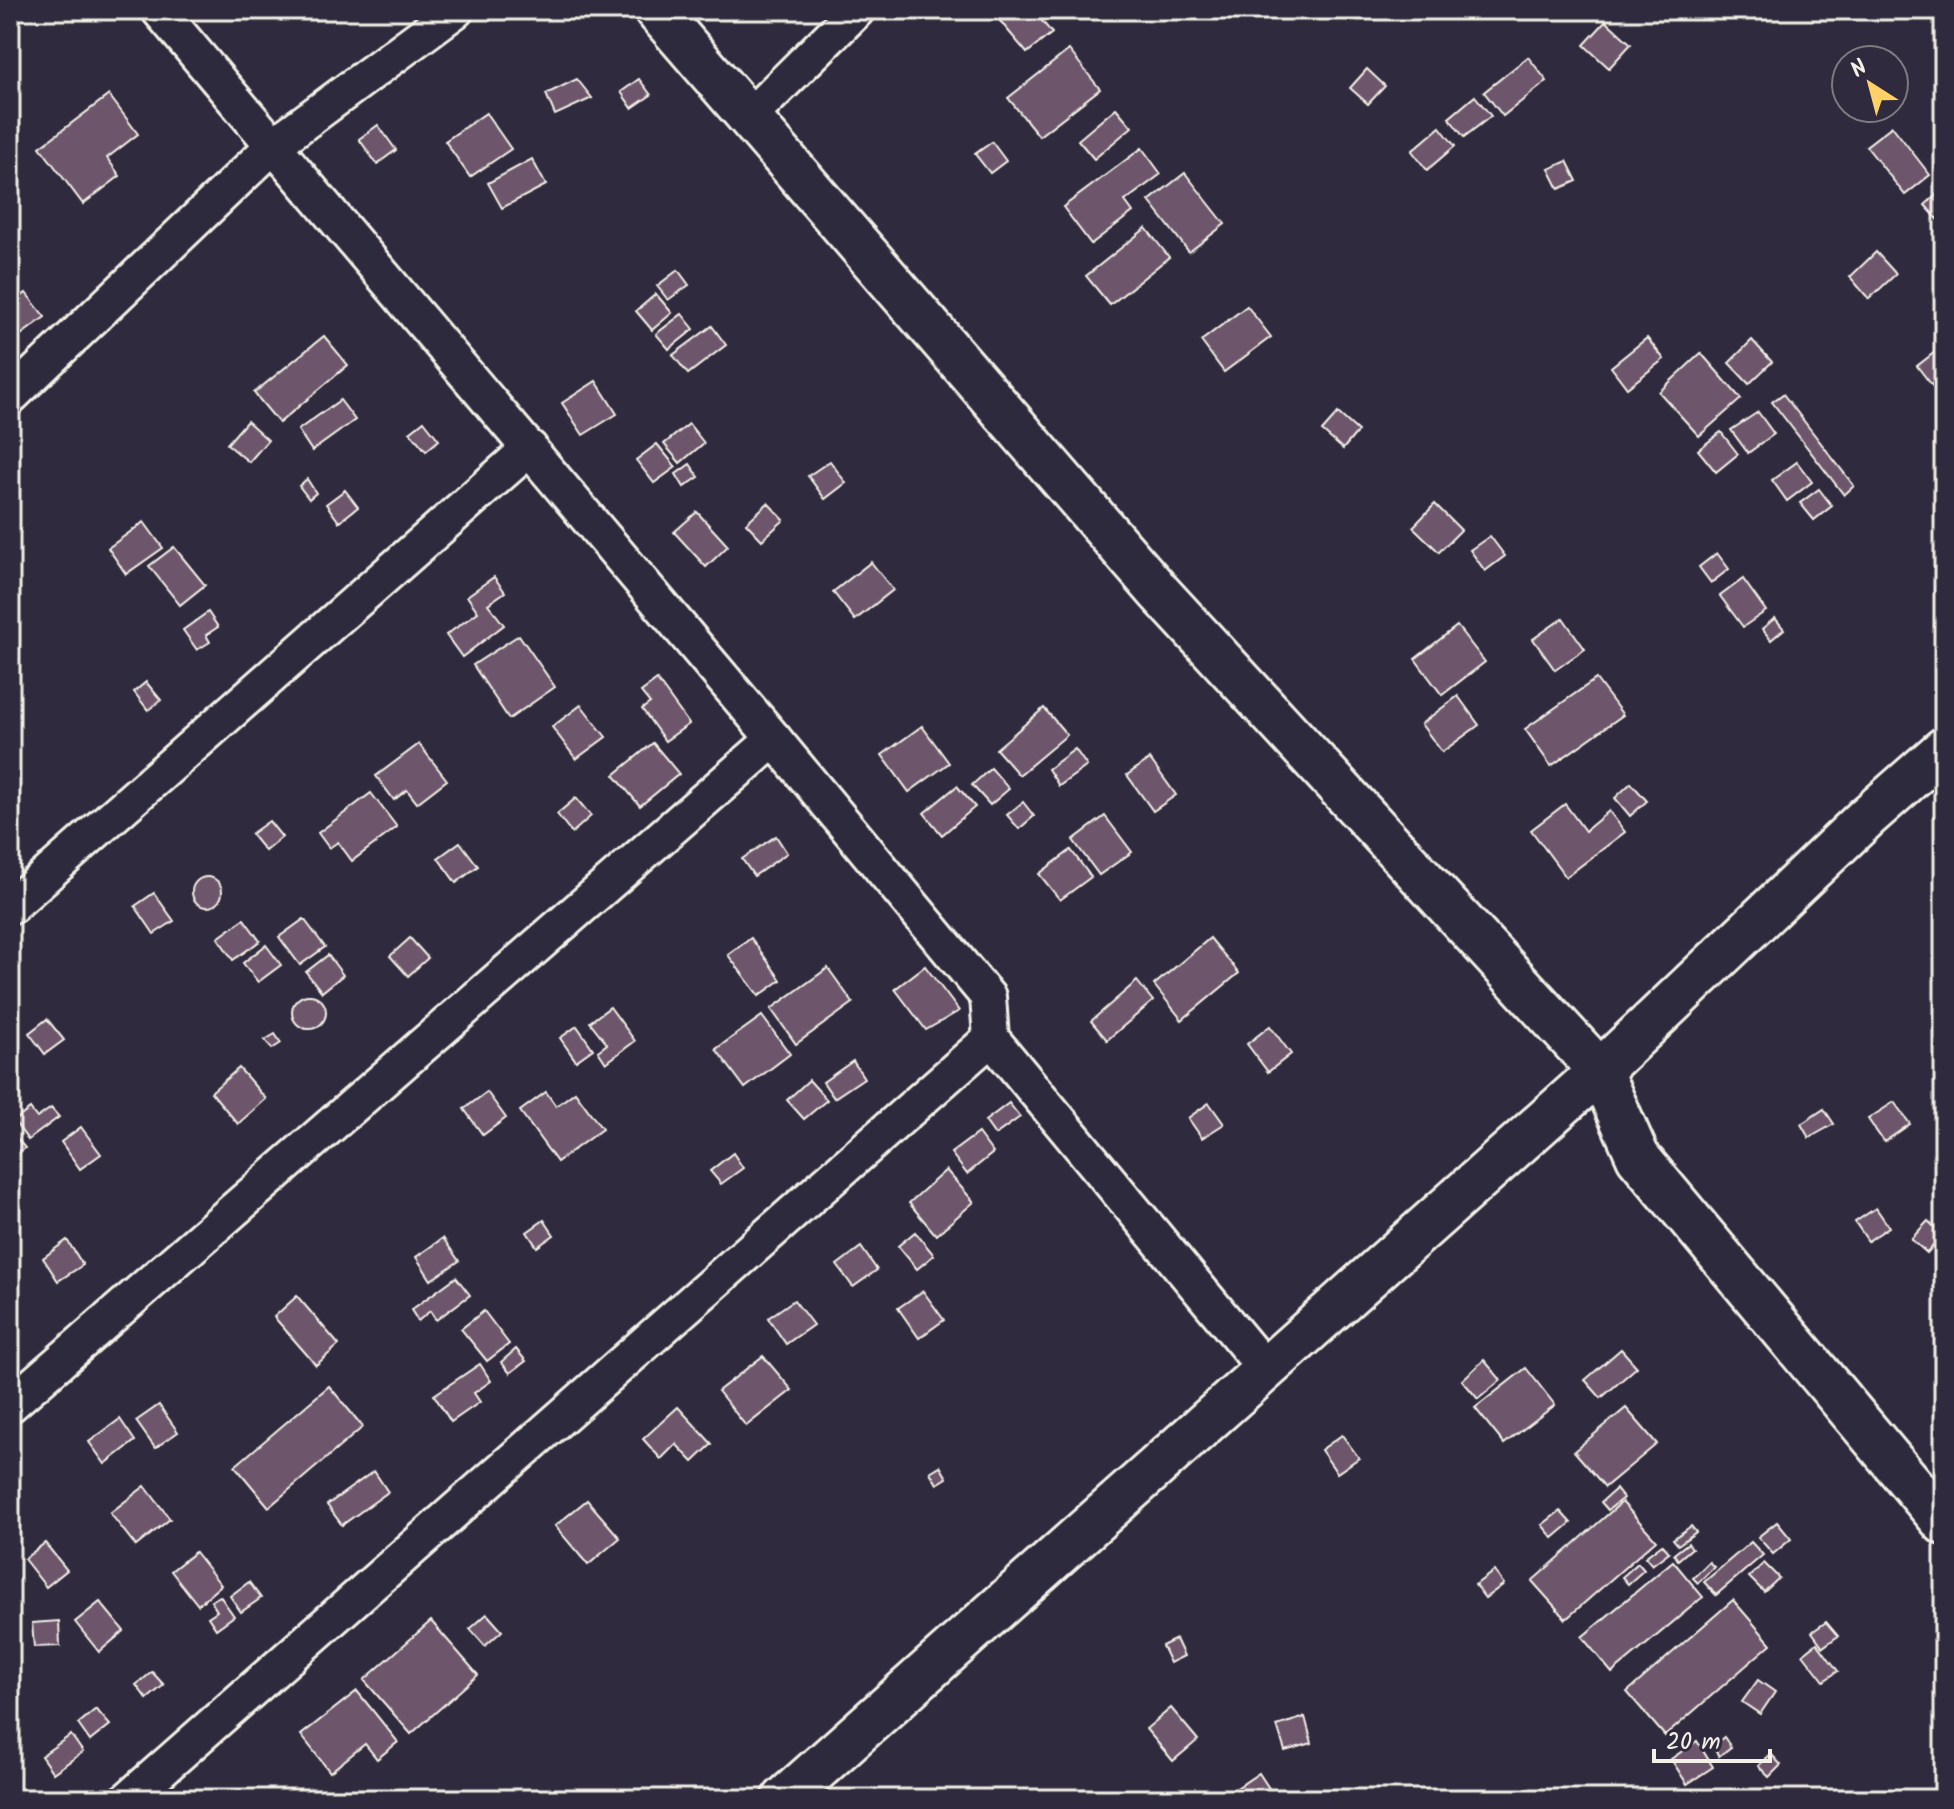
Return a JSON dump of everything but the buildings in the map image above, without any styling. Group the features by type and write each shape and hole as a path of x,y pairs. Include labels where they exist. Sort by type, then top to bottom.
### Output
{"street":[{"path":"159,10 275,144 988,997 991,1038 1267,1371"},
{"path":"10,397 275,144 456,10"},
{"path":"656,10 1159,592 1600,1071 1638,1157 1944,1523"},
{"path":"749,117 857,10"},
{"path":"10,907 530,448"},
{"path":"10,1405 774,739"},
{"path":"784,1799 1600,1071 1868,816 1944,749"},
{"path":"128,1799 991,1038"}]}
